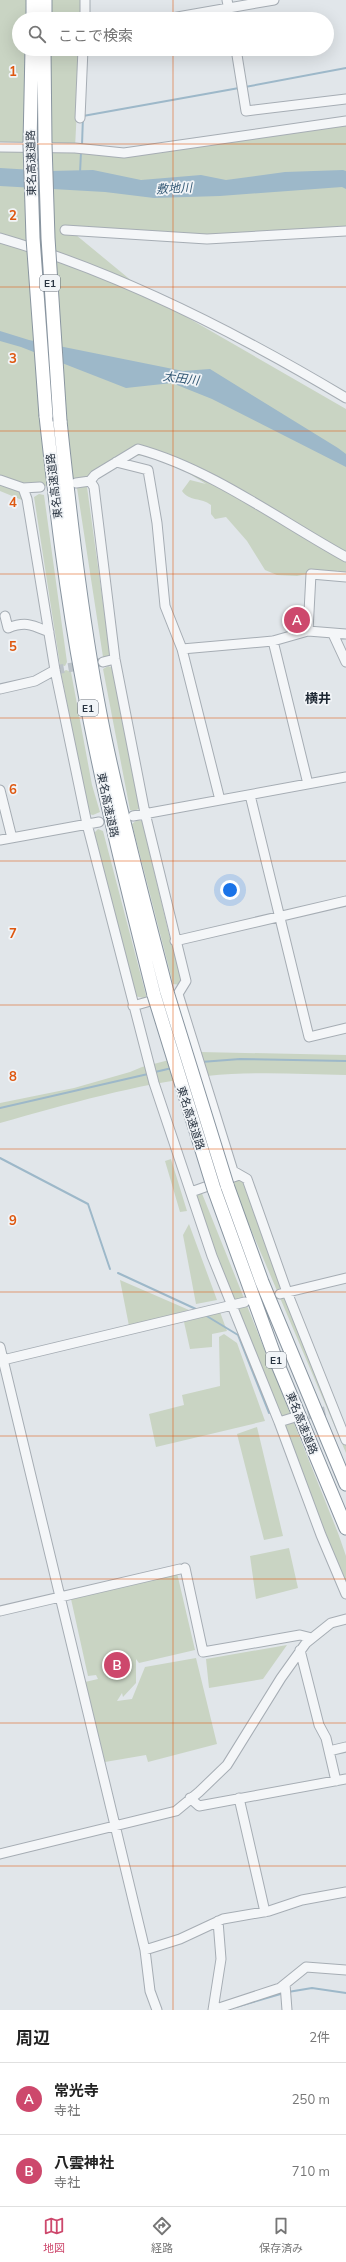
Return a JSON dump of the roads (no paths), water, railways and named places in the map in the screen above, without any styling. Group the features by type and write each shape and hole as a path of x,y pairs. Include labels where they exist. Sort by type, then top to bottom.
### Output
{"highway":[{"path":"33,0 33,12"},
{"path":"45,0 45,12"},
{"name":"東名高速道路","path":"32,56 30,144 33,238 46,416 57,514 82,681 116,842 154,995 214,1189 276,1360 346,1528"},
{"name":"東名高速道路","path":"44,56 48,254 60,421 69,511 104,733 127,840 173,993 227,1185 265,1289 346,1482"}],"street":[{"path":"84,0 85,12"},
{"path":"195,12 228,4 274,0"},
{"path":"80,118 83,56"},
{"path":"237,56 246,111 346,100"},
{"path":"0,147 75,148 124,153 346,121"},
{"path":"65,230 207,239 346,231"},
{"path":"0,238 74,263 174,307 254,346 346,398"},
{"path":"76,483 90,481 95,475 138,449 181,463 214,480 346,557"},
{"path":"116,462 148,470 157,523 165,606 182,649 200,728 220,800"},
{"path":"0,480 23,488 40,487"},
{"path":"90,481 94,487 115,659 145,813 175,941 186,981 173,993 133,1006"},
{"path":"23,488 27,499 55,670 87,824 154,1083 212,1256 279,1422 320,1535 346,1594"},
{"path":"308,630 311,574 346,577"},
{"path":"5,616 8,628 20,623 28,624 48,632"},
{"path":"182,649 273,641 308,630 333,634 346,634"},
{"path":"333,634 346,662"},
{"path":"273,641 308,784"},
{"path":"103,662 115,659"},
{"path":"0,689 34,681 55,670"},
{"path":"133,816 346,777"},
{"path":"0,790 12,838"},
{"path":"250,794 309,1037 346,1028"},
{"path":"0,840 100,822"},
{"path":"175,941 346,901"},
{"path":"173,993 197,1058 233,1171 247,1179 283,1293 329,1409 346,1440"},
{"path":"190,1192 239,1175"},
{"path":"283,1293 346,1278"},
{"path":"3,1360 245,1302"},
{"path":"0,1347 116,1826 145,1950 150,1991 157,2010"},
{"path":"279,1422 292,1418"},
{"path":"0,1611 183,1568 203,1652 300,1635 312,1638"},
{"path":"0,1854 176,1811 227,1765 300,1650 331,1623 346,1620"},
{"path":"300,1650 319,1725 326,1738 336,1781"},
{"path":"329,1751 346,1747"},
{"path":"190,1798 199,1806 346,1779"},
{"path":"239,1798 265,1912"},
{"path":"145,1950 180,1939 218,1921 265,1912 302,1900 346,1892"},
{"path":"218,1921 222,1959 213,2010 271,1992 285,1984 306,1967 346,1970"},
{"path":"285,1984 287,2010"}],"water":[{"name":"敷地川","path":"0,168 50,171 93,170 141,180 201,175 226,180 285,172 343,170 346,171 346,189 342,187 220,196 154,198 105,192 0,186"},
{"name":"太田川","path":"0,331 29,340 183,371 210,369 338,448 346,454 346,467 212,399 172,383 126,388 21,347 0,341"}],"waterway":[{"path":"245,87 346,68"},
{"path":"82,145 83,116 239,88"},
{"path":"80,173 81,152"},
{"path":"201,1062 240,1059 346,1061"},
{"path":"155,1072 172,1068"},
{"path":"0,1108 148,1074"},
{"path":"0,1158 88,1204 110,1269"},
{"path":"118,1273 198,1310"},
{"path":"205,1315 238,1335 269,1413"},
{"path":"288,1992 312,1988 346,1993"},
{"path":"236,2007 284,1993"}],"tunnel":[{"path":"55,670 103,662"},
{"path":"295,1418 325,1411"}],"place":[{"name":"常光寺","path":"297,620"},
{"name":"八雲神社","path":"117,1665"}],"district":[{"name":"横井","path":"318,698"}]}
